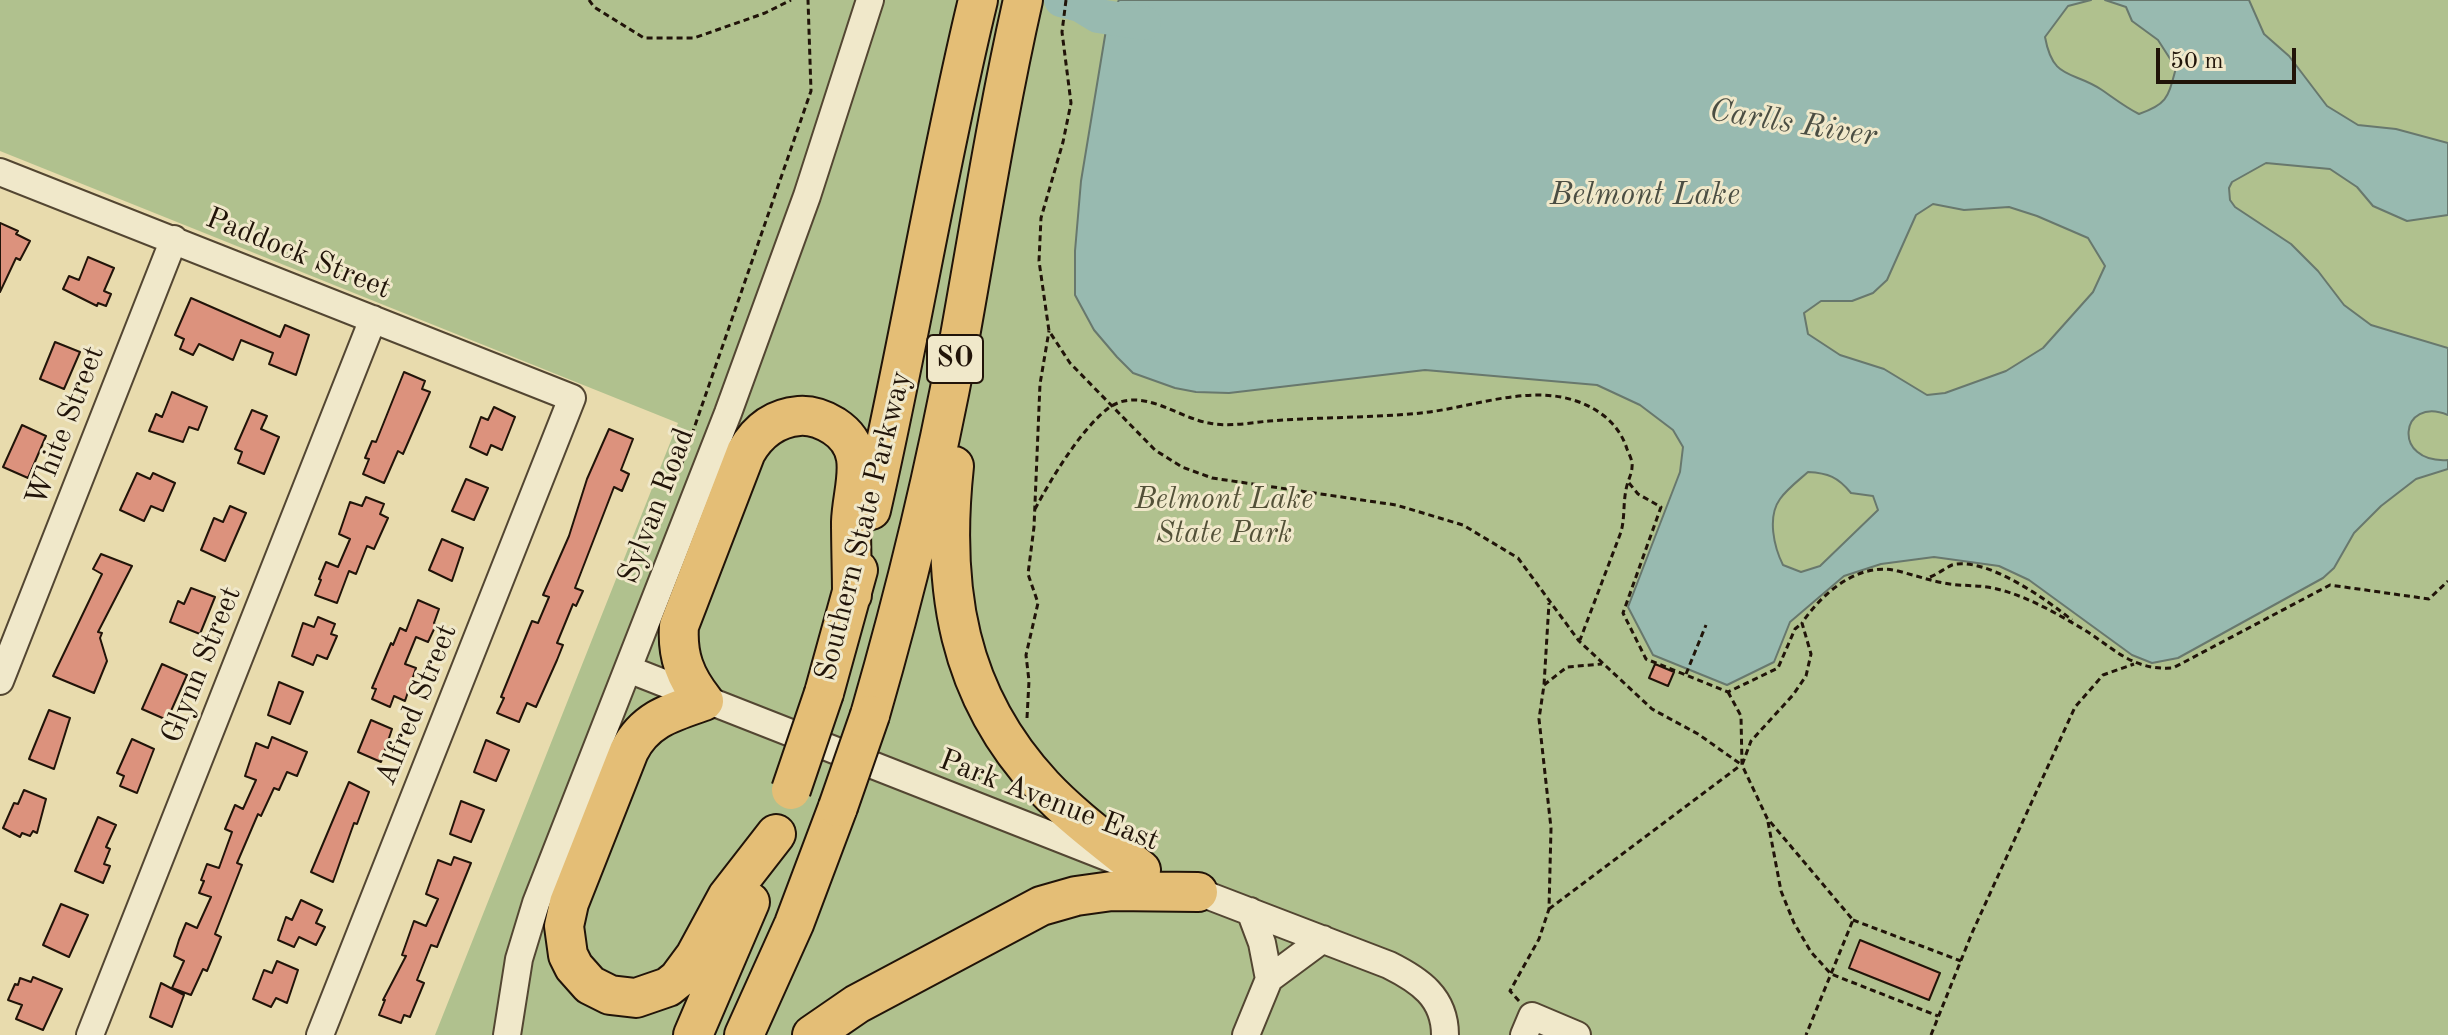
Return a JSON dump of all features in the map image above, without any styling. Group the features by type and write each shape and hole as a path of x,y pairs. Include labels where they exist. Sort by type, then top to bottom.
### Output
{"highway":[{"name":"Southern State Parkway","path":"693,1035 776,834 824,693 852,595 901,381 919,273 978,0"},
{"name":"Southern State Parkway","path":"744,1035 794,924 838,807 894,634 957,349 1023,0"},
{"path":"957,349 948,549 954,603 966,654 990,712 1032,773 1060,803 1141,870"},
{"path":"776,834 727,897 695,956 668,987 647,997 623,998 590,985 574,967 563,935 569,903 629,751 643,729 653,721 704,701 682,666 679,626 746,452 759,433 779,420 801,415 821,419 845,436 854,451 858,472 851,517 852,595"},
{"path":"812,1035 857,1004 1041,906 1076,896 1112,891 1198,892"}],"street":[{"name":"Sylvan Road","path":"507,1035 513,991 531,917 779,276 870,0"},
{"name":"Paddock Street","path":"0,172 572,398"},
{"name":"White Street","path":"0,681 174,239"},
{"name":"Glynn Street","path":"90,1035 373,319"},
{"name":"Alfred Street","path":"320,1035 572,398"},
{"name":"Park Avenue East","path":"628,669 1389,965 1420,981 1438,1004 1445,1035"},
{"path":"1250,911 1262,943 1269,979"},
{"path":"1246,1035 1269,979 1323,939"},
{"path":"1528,1026 1577,1035"}],"path":[{"path":"589,0 594,7 644,38 694,38 765,13 791,0"},
{"path":"678,476 811,91 808,0"},
{"path":"1025,727 1030,709 1026,655 1038,603 1028,574 1035,509 1040,384 1049,331 1039,261 1041,218 1071,103 1062,32 1066,0"},
{"path":"1049,331 1070,363 1111,407 1155,450 1182,467 1212,478 1396,505 1463,525 1518,558 1579,641 1603,664 1652,709 1698,734 1742,765"},
{"path":"1035,509 1053,475 1071,451 1111,407 1131,400 1150,403 1206,423 1227,425 1422,413 1494,399 1537,395 1578,401 1603,412 1623,436 1633,465 1621,532 1579,641"},
{"path":"1628,482 1638,494 1661,507 1623,613 1646,659 1728,692 1741,716 1742,765 1767,818 1781,891 1794,923 1811,952 1831,974 1938,1016"},
{"path":"1728,692 1778,668 1795,629 1814,605 1830,590 1860,573 1896,570 1917,579 1928,578 1955,565 1990,572 2043,596 2134,664 2155,669 2173,668 2330,585 2429,599 2448,581"},
{"path":"1928,578 1940,583 1988,587 2017,595 2078,625"},
{"path":"1528,1026 1510,991 1539,939 1549,909 1551,828 1539,719 1549,600"},
{"path":"1549,909 1742,765 1751,741 1806,676 1811,654 1802,623"},
{"path":"1685,675 1706,625"},
{"path":"1544,685 1567,667 1603,664"},
{"path":"1931,1035 2075,707 2103,675 2134,664"},
{"path":"1767,818 1853,920 1961,961"},
{"path":"1806,1035 1853,920"}],"green space":[{"name":"Belmont Lake State Park","path":"0,0 2448,0 2448,1035 435,1035 678,423 0,151"}],"water":[{"name":"Belmont Lake","path":"1119,0 2091,0 2068,6 2045,37 2053,61 2065,72 2102,90 2139,114 2161,103 2171,86 2176,68 2158,40 2132,21 2126,7 2105,0 2249,0 2264,34 2289,56 2327,106 2358,125 2396,129 2448,143 2448,215 2407,221 2373,206 2357,187 2330,169 2266,163 2232,182 2229,188 2230,200 2235,207 2291,244 2318,271 2344,305 2371,325 2448,348 2448,415 2432,411 2420,414 2412,422 2409,432 2410,442 2417,452 2430,458 2448,460 2448,469 2416,479 2381,506 2354,533 2334,568 2323,578 2178,658 2152,663 2132,655 2029,580 1999,566 1934,557 1881,564 1844,576 1790,622 1774,662 1727,685 1653,655 1628,607 1680,472 1683,447 1673,430 1640,405 1597,385 1425,370 1229,393 1196,392 1133,373 1117,357 1094,330 1075,295 1081,181 1106,30 1096,22 1100,9 1114,9","holes":["1933,204 1964,210 2009,207 2037,216 2088,238 2105,266 2093,292 2043,348 2006,371 1945,393 1927,395 1884,369 1840,355 1808,334 1804,313 1821,301 1852,301 1873,293 1887,280 1916,215","1808,472 1832,477 1851,493 1873,496 1878,510 1820,566 1801,572 1783,565 1773,523 1780,499"]}],"building":[{"path":"0,223 18,231 16,234 30,241 20,260 16,258 0,292"},
{"path":"88,257 114,268 104,291 111,294 106,306 98,303 97,306 63,289 69,276 79,280"},
{"path":"191,298 280,337 285,325 309,335 296,375 269,364 273,353 241,340 233,360 199,344 193,355 180,349 184,339 175,335"},
{"path":"55,342 80,352 64,389 40,379"},
{"path":"404,372 425,381 422,389 430,392 403,454 398,451 384,483 363,474 369,459 365,458 372,441 376,442"},
{"path":"172,392 207,407 198,430 189,427 183,442 149,431 156,414 162,417"},
{"path":"494,407 515,417 502,450 491,445 487,455 470,447 481,417 488,420"},
{"path":"252,410 267,416 261,429 279,437 264,474 238,463 242,452 235,449"},
{"path":"22,425 46,436 28,478 3,467"},
{"path":"609,429 633,439 621,470 629,474 622,491 614,487 575,588 583,591 576,606 573,604 557,643 563,645 557,660 536,707 527,703 519,722 497,713 504,698 501,697 532,621 538,623 549,597 543,595"},
{"path":"137,473 150,479 153,473 175,483 163,511 151,506 144,521 120,510"},
{"path":"466,479 488,488 474,520 452,511"},
{"path":"366,497 384,504 380,514 388,518 374,549 367,546 356,574 349,571 337,603 315,595 326,562 338,567 350,539 339,534 350,502 362,506"},
{"path":"230,506 246,513 225,561 201,550 214,518 223,522"},
{"path":"442,539 463,548 452,581 429,570"},
{"path":"101,554 132,566 98,632 102,633 100,638 107,661 94,693 53,676 102,574 93,569"},
{"path":"191,588 215,597 200,634 170,622 178,601 184,604"},
{"path":"418,600 439,609 436,625 428,642 416,637 405,664 416,668 405,701 394,696 390,707 372,699 376,689 372,688 391,643 393,645 400,628 406,631"},
{"path":"318,617 335,624 331,634 337,636 327,659 317,655 313,665 292,656 303,623 314,627"},
{"path":"162,664 187,675 167,720 142,709"},
{"path":"1655,664 1674,672 1668,686 1649,678"},
{"path":"279,682 303,692 290,724 268,715"},
{"path":"49,710 70,718 54,769 29,759"},
{"path":"371,720 392,729 381,762 358,752"},
{"path":"272,737 307,752 297,776 287,772 279,790 274,788 261,816 258,814 237,863 242,865 215,934 221,937 207,971 203,969 191,995 172,988 184,961 174,956 179,940 186,923 197,928 211,897 199,893 204,881 201,880 207,864 219,868 232,832 225,829 235,805 243,809 256,780 245,776 256,743 268,748"},
{"path":"132,739 154,749 137,793 120,786 124,776 117,773"},
{"path":"486,740 509,750 496,781 474,772"},
{"path":"349,782 369,792 357,824 354,823 333,882 311,872"},
{"path":"24,790 46,799 37,833 33,831 30,836 22,833 20,837 3,828 14,803 18,804"},
{"path":"461,801 484,810 471,842 450,834"},
{"path":"98,817 116,825 106,847 110,849 104,864 110,866 103,883 75,871"},
{"path":"454,857 471,863 437,947 431,945 417,980 424,983 410,1017 404,1015 401,1023 379,1015 383,1000 406,956 402,955 414,921 426,926 438,899 426,894 438,860 451,865"},
{"path":"301,900 322,910 316,923 325,927 316,945 299,937 294,947 278,940 286,917 292,920"},
{"path":"61,904 88,915 69,957 43,945"},
{"path":"1860,940 1940,973 1929,1000 1849,968"},
{"path":"277,961 298,970 287,1003 276,998 271,1007 253,999 264,970 272,973"},
{"path":"33,977 62,989 43,1030 16,1019 22,1005 8,1000 20,978 31,982"},
{"path":"161,983 184,995 172,1027 150,1017"}],"waterway":[{"name":"Carlls River","path":"1061,0 1080,5 1098,16 1144,23"}]}
